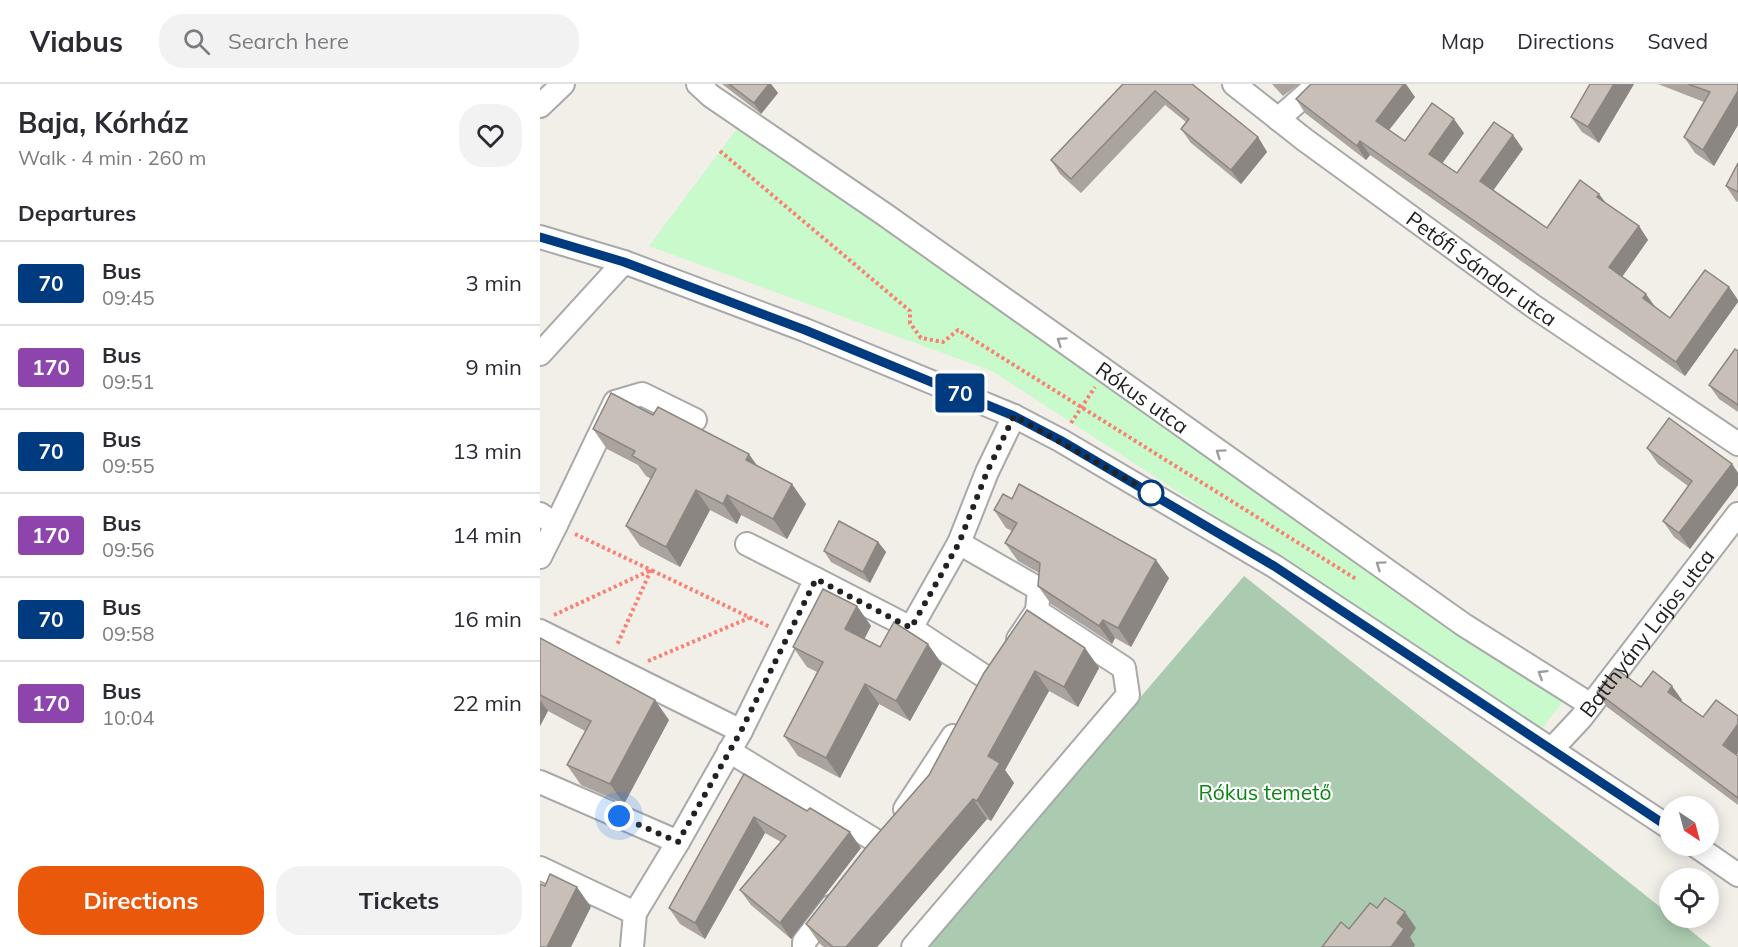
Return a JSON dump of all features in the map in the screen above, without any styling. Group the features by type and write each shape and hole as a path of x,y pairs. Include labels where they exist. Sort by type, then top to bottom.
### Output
{"street":[{"path":"540,106 563,84"},
{"name":"Rókus utca","path":"698,84 711,96 884,214 1464,625 1592,705"},
{"name":"Petőfi Sándor utca","path":"1234,84 1278,119 1533,306 1738,444"},
{"path":"1278,119 1318,84"},
{"path":"540,237 624,262 805,330 1014,416 1118,473 1274,566 1659,821"},
{"path":"540,354 624,262"},
{"path":"540,557 548,520 615,402 642,394 695,420"},
{"path":"911,628 959,543 987,472 1014,416"},
{"name":"Batthyány Lajos utca","path":"1552,749 1592,705 1738,514"},
{"path":"959,543 1039,589 1037,610 978,699"},
{"path":"747,544 911,628 990,680"},
{"path":"632,947 635,914 741,731 816,579"},
{"path":"913,947 1128,695 1124,668 1037,610"},
{"path":"545,624 615,669 741,731"},
{"path":"867,862 965,719"},
{"path":"729,751 881,844"},
{"path":"540,782 678,842"},
{"path":"1710,856 1738,875"},
{"path":"540,868 635,914"},
{"path":"804,947 804,942 846,889"}],"path":[{"path":"720,151 910,311 910,323 921,338 943,342 958,330 1361,581"},
{"path":"1067,429 1106,372"},
{"path":"548,520 787,635"},
{"path":"545,624 651,570"},
{"path":"615,669 651,570"},
{"path":"615,669 750,618"}],"green space":[{"path":"738,127 1569,694 1542,728 992,371 649,246"},
{"name":"Rókus temető","path":"1244,576 1659,906 1659,928 1687,928 1711,947 927,947"}],"building":[{"path":"729,84 769,84 754,103"},
{"path":"1123,84 1192,84 1258,137 1231,170 1181,129 1189,119 1155,91 1071,179 1051,160"},
{"path":"1311,84 1404,84 1376,121 1405,141 1432,103 1454,119 1429,154 1457,173 1494,122 1513,135 1480,181 1547,228 1580,180 1599,194 1597,197 1639,226 1609,267 1646,294 1643,298 1670,318 1705,270 1729,287 1676,362 1360,141 1357,146 1296,99"},
{"path":"1590,84 1614,84 1588,127 1571,117"},
{"path":"1688,84 1738,84 1738,91 1703,150 1684,137 1710,92"},
{"path":"1738,163 1738,192 1726,186"},
{"path":"1735,349 1738,351 1738,405 1709,385"},
{"path":"611,393 653,415 658,407 749,454 746,460 792,484 773,519 727,495 723,504 696,490 666,547 626,526 656,469 632,456 635,451 593,429"},
{"path":"1669,418 1732,464 1679,533 1663,521 1692,481 1647,448"},
{"path":"1019,484 1156,560 1118,628 1103,620 1099,626 1038,586 1040,563 1005,543 1017,523 994,510 1003,494 1012,499"},
{"path":"839,521 878,542 863,572 824,551"},
{"path":"823,589 857,606 845,629 880,647 894,622 928,644 896,701 865,684 826,758 784,736 823,662 793,647"},
{"path":"1027,610 1085,648 1064,687 1035,671 988,756 1000,763 977,801 973,799 846,947 833,947 806,924 868,845 929,775 984,673"},
{"path":"540,638 655,700 610,784 567,765 591,721 540,695"},
{"path":"1615,668 1641,687 1653,671 1672,686 1668,692 1703,717 1716,700 1738,716 1738,724 1723,745 1738,756 1738,798 1597,692"},
{"path":"744,774 807,811 810,808 850,832 780,923 740,890 786,836 754,817 695,923 669,908"},
{"path":"550,874 577,887 547,947 540,947 540,884 545,886"},
{"path":"1385,898 1405,912 1397,923 1404,929 1391,947 1322,947 1341,922 1349,929 1370,903 1377,908"}],"bus line":[{"name":"70","path":"540,237 624,262 805,330 1014,416 1128,478 1274,566 1659,821"}],"route":[{"path":"619,816 678,842 741,731 816,579 911,628 959,543 987,472 1014,416 1128,478 1151,493"}]}
